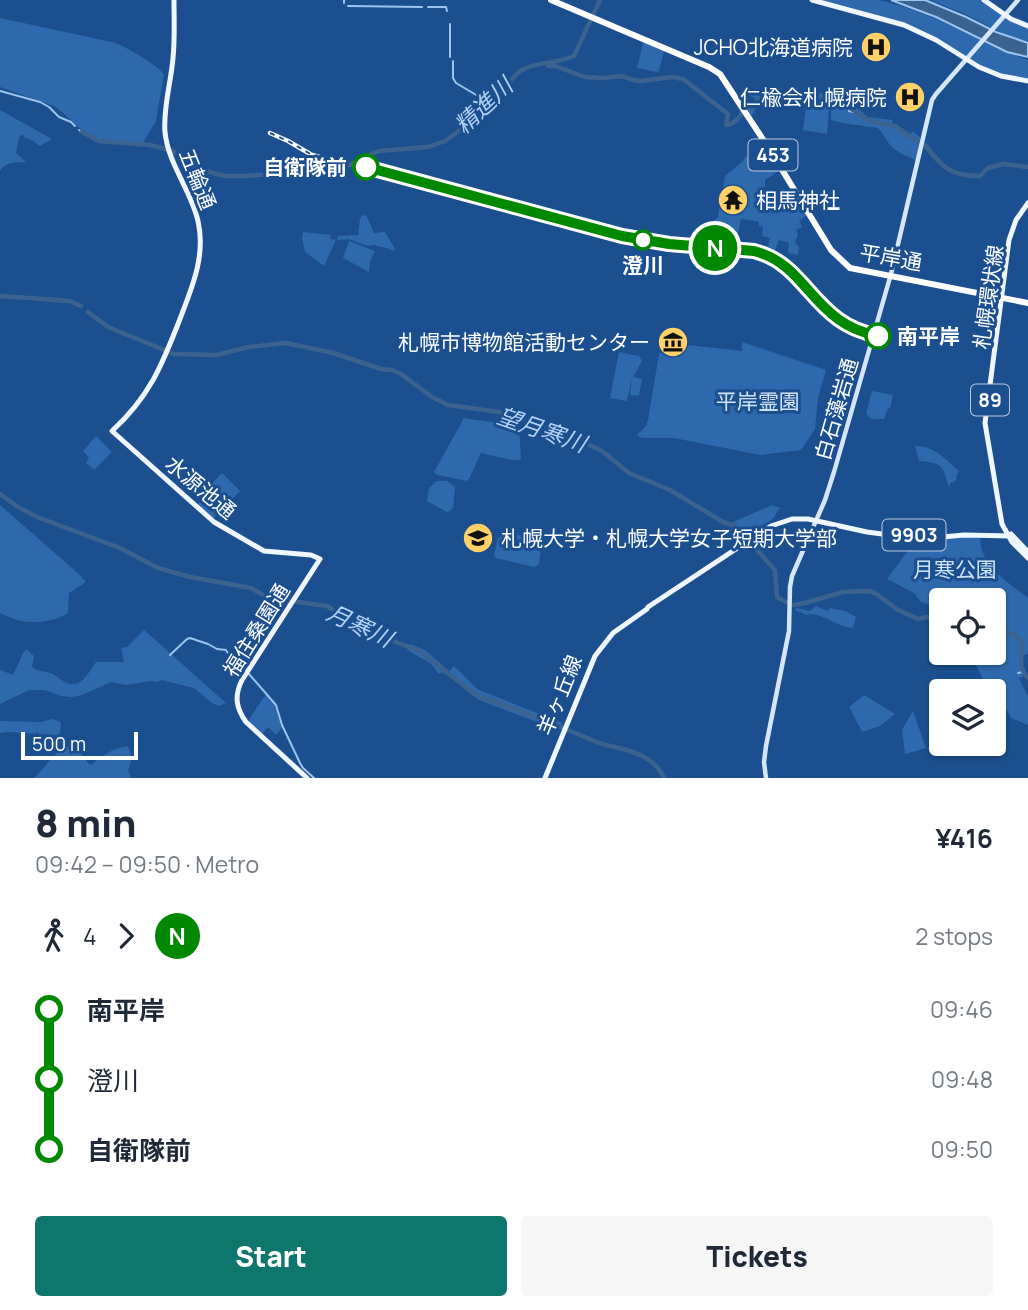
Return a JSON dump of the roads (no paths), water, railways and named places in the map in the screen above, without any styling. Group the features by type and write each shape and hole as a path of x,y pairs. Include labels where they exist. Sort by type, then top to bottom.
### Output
{"highway":[{"name":"平岸通","path":"551,0 715,70 725,79 832,252 847,267 1028,302"}],"main road":[{"name":"五輪通","path":"112,431 143,396 163,362 196,278 200,248 197,216 167,145 164,123 174,57 174,0"},
{"path":"812,0 905,25 936,40 979,67 1028,81"},
{"path":"984,0 1004,16 1028,26"},
{"path":"1004,16 1018,0"},
{"name":"白石藻岩通","path":"766,778 766,746 789,625 790,582 826,499 834,472 890,275 932,100 1004,16"},
{"name":"札幌環状線","path":"1028,205 1018,216 1010,236 985,419 1002,524 1028,558"},
{"name":"札幌環状線","path":"1002,297 988,423 1005,525 1009,536 1028,552"},
{"name":"水源池通","path":"112,431 214,522 264,551 311,555 320,559"},
{"name":"羊ヶ丘線","path":"544,778 587,664 600,643 619,625 768,528 784,521 817,518 867,532 913,538 1009,536"},
{"name":"福住桑園通","path":"307,778 246,722 236,700 242,680 320,559"}],"waterway":[{"name":"精進川","path":"82,132 99,141 150,145 173,151 192,165 224,176 275,174 294,170 305,172 350,165 379,151 428,147 445,141 460,130 520,71 574,56 600,0"},
{"path":"348,6 422,7"},
{"path":"428,7 446,7 447,11"},
{"path":"450,24 450,57"},
{"path":"453,61 453,78 456,83 488,102"},
{"name":"精進川","path":"548,63 548,66 585,77 622,76 641,81 672,77 683,79 728,114 726,125 736,121 742,113"},
{"name":"精進川","path":"0,91 40,102 75,126"},
{"name":"精進川","path":"746,109 754,107 763,94 836,101 870,121 895,126 919,142"},
{"name":"精進川","path":"847,106 849,111 857,113"},
{"name":"精進川","path":"925,145 948,169 961,174 980,176 988,168 1003,164 1028,167"},
{"name":"望月寒川","path":"0,296 70,301 81,306"},
{"name":"望月寒川","path":"88,312 108,327 174,354 216,355 249,347 286,343 333,353 401,374 432,397 448,405 499,412 560,431 602,451 629,473 670,490 723,522 735,526 775,570 777,597 786,602"},
{"name":"月寒川","path":"0,494 37,517 120,548 158,568 251,588 279,604 290,601 327,606 370,633 418,650 481,697 594,741 640,755 654,764 664,778"},
{"name":"望月寒川","path":"794,605 843,592 869,591 898,610 918,619 929,617"},
{"name":"望月寒川","path":"1006,633 1020,639 1021,664 1028,678"},
{"path":"170,655 190,638 226,650 232,660 244,670"},
{"name":"望月寒川","path":"1018,673 1023,672"},
{"path":"249,674 276,705 282,725 300,763 314,778"}],"railway":[{"path":"270,133 312,155 332,160"}],"metro line":[{"name":"N","path":"366,167 622,236 669,244 754,251 778,260 788,268 832,315 858,331 878,336"}],"place":[{"name":"JCHO北海道病院","path":"876,47"},
{"name":"仁楡会札幌病院","path":"910,97"},
{"name":"自衛隊前","path":"366,167"},
{"name":"相馬神社","path":"733,200"},
{"name":"澄川","path":"643,240"},
{"name":"南平岸","path":"878,336"},
{"name":"札幌市博物館活動センター","path":"673,342"},
{"name":"札幌大学・札幌大学女子短期大学部","path":"478,538"}],"park label":[{"name":"平岸霊園","path":"758,401"},
{"name":"月寒公園","path":"955,569"}]}
